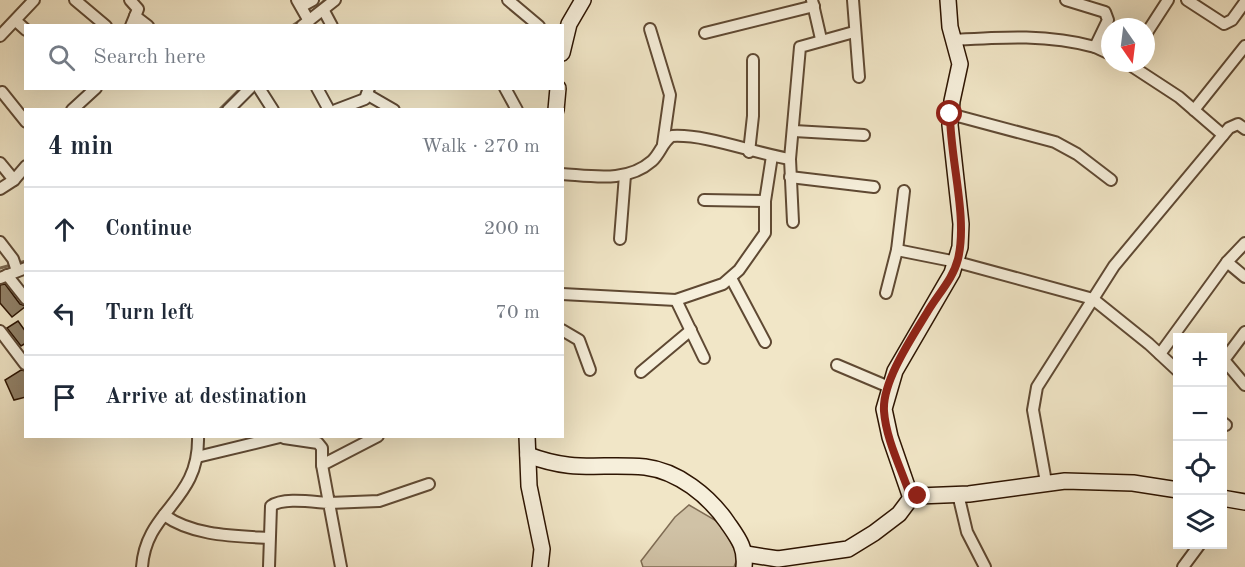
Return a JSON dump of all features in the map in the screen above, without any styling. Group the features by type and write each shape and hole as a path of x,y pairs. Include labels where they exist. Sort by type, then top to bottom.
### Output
{"street":[{"path":"1,32 16,21 34,0"},
{"path":"75,0 104,24"},
{"path":"130,0 138,6 133,21"},
{"path":"304,14 313,0"},
{"path":"304,14 324,11 335,0"},
{"path":"508,0 537,24"},
{"path":"564,44 569,24 583,0"},
{"path":"853,0 859,76"},
{"path":"911,498 886,424 884,409 889,387 907,348 957,262 961,224 952,156 950,114 960,64 950,27 948,0"},
{"path":"1066,0 1106,12 1108,20 1095,47"},
{"path":"1155,20 1168,0"},
{"path":"1187,0 1224,24 1232,20 1245,2"},
{"path":"705,33 813,3 821,39"},
{"path":"324,11 331,24"},
{"path":"16,21 24,28"},
{"path":"650,29 670,95 663,147"},
{"path":"793,222 790,159 800,47 821,39 854,32"},
{"path":"954,40 1030,36 1069,40 1101,50"},
{"path":"1194,110 1245,46"},
{"path":"749,152 753,116 753,60"},
{"path":"1141,72 1194,110 1223,135"},
{"path":"74,108 94,90"},
{"path":"230,108 248,90"},
{"path":"260,90 272,108"},
{"path":"318,90 328,108"},
{"path":"506,90 516,108"},
{"path":"556,108 558,90"},
{"path":"2,92 24,120"},
{"path":"340,108 369,92 391,108"},
{"path":"950,114 1055,142 1077,154 1111,180"},
{"path":"1046,482 1033,410 1037,387 1114,266 1223,135 1235,124 1245,129"},
{"path":"794,131 864,135"},
{"path":"564,174 607,177 626,175 643,168 663,147 668,138 680,135 749,152 790,159"},
{"path":"564,294 676,300 715,288 731,278 758,246 765,233 765,201 772,156"},
{"path":"0,163 14,180"},
{"path":"0,189 14,180 24,168"},
{"path":"620,239 626,175"},
{"path":"790,177 874,187"},
{"path":"886,293 897,250 904,191"},
{"path":"704,200 765,201"},
{"path":"0,242 24,294"},
{"path":"1160,354 1227,262 1245,243"},
{"path":"897,250 957,262 1094,299 1173,366"},
{"path":"1227,262 1245,277"},
{"path":"731,278 765,342"},
{"path":"676,300 704,358"},
{"path":"641,372 691,330"},
{"path":"0,331 24,363"},
{"path":"564,331 579,340 590,370"},
{"path":"1245,332 1224,360 1245,385"},
{"path":"837,365 889,387"},
{"path":"142,567 147,540 188,486 197,457 198,438"},
{"path":"290,438 318,443 322,448 322,465 341,567"},
{"path":"322,465 374,438"},
{"path":"527,438 529,486 542,549 540,567"},
{"path":"197,457 258,439"},
{"path":"528,455 568,467 644,467 684,482 712,503 735,534 745,560 778,560 848,549 899,514 911,498 934,494 958,494 1046,482 1133,483 1173,489"},
{"path":"269,567 270,509 274,503 379,501 429,484"},
{"path":"958,494 967,532 985,567"},
{"path":"1227,499 1245,502"},
{"path":"164,515 175,523 201,530 269,538"},
{"path":"1185,566 1197,549"}],"shaded area":[{"path":"689,505 720,523 738,556 734,567 643,567 641,561 675,517"}],"building":[{"path":"5,284 20,304 24,305 12,317 0,303 0,285"},
{"path":"18,321 24,329 24,344 21,346 7,328"},
{"path":"21,370 24,371 24,398 14,400 5,380"}],"waterway":[{"path":"316,9 325,0"},
{"path":"295,24 301,20"},
{"path":"221,108 239,90"},
{"path":"0,268 24,262"}],"route":[{"path":"918,496 911,498 886,424 884,409 889,387 902,356 928,310 948,282 957,262 961,224 952,156 950,114"}]}
